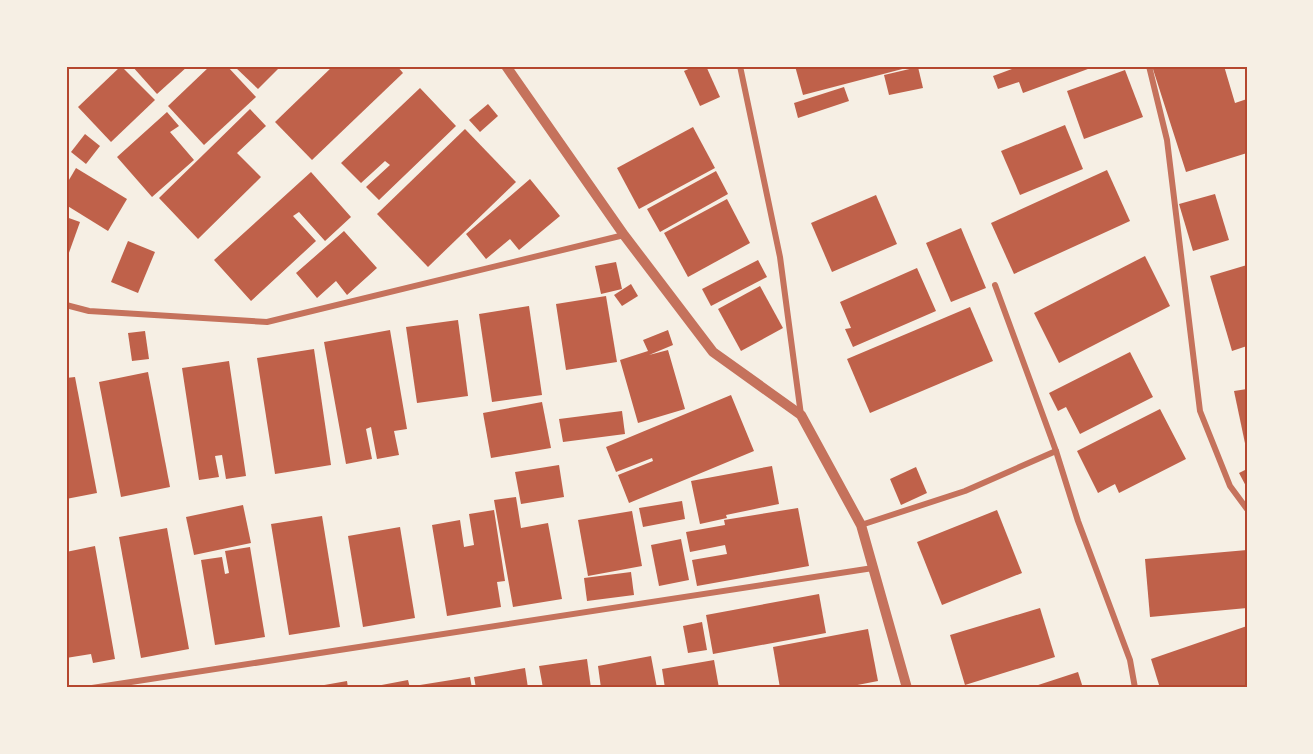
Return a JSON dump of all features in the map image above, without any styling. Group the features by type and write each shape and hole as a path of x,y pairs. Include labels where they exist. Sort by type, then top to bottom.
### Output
{"street":[{"path":"506,66 624,235 712,352 801,415"},
{"path":"740,66 780,257 801,415 861,525 907,688"},
{"path":"1149,66 1167,140 1194,346 1200,411 1230,486 1247,509"},
{"path":"66,305 89,311 267,322 624,235"},
{"path":"995,285 1056,451 1078,521 1130,660 1135,688"},
{"path":"861,525 965,490 1056,451"},
{"path":"92,688 874,567"}],"building":[{"path":"121,66 155,100 111,142 78,107"},
{"path":"132,66 188,66 157,94"},
{"path":"210,66 227,66 256,97 204,145 168,106"},
{"path":"234,66 281,66 258,89"},
{"path":"333,66 397,66 403,73 312,160 275,122"},
{"path":"695,66 706,66 720,97 700,106 684,71"},
{"path":"795,66 910,66 910,67 803,95"},
{"path":"1020,66 1096,66 1023,93 1019,82 998,89 993,76"},
{"path":"1152,66 1224,66 1235,103 1247,99 1247,153 1186,172"},
{"path":"918,67 923,88 889,95 884,75"},
{"path":"1125,70 1143,117 1084,139 1067,91"},
{"path":"844,87 849,101 798,118 794,103"},
{"path":"420,88 456,126 379,200 366,187 390,165 385,161 361,183 341,163"},
{"path":"488,104 498,116 480,132 469,120"},
{"path":"250,109 266,126 237,153 261,177 198,239 159,198"},
{"path":"167,112 179,126 170,132 194,160 152,197 117,157"},
{"path":"1065,125 1083,169 1020,195 1001,151"},
{"path":"693,127 715,168 639,209 617,168"},
{"path":"465,129 516,182 428,267 377,214"},
{"path":"85,134 100,146 86,164 71,152"},
{"path":"76,168 127,199 108,231 66,205 66,185"},
{"path":"1107,170 1130,221 1014,274 991,223"},
{"path":"716,171 728,194 660,232 647,209"},
{"path":"311,172 351,217 325,241 299,212 293,216 316,241 251,301 214,260"},
{"path":"530,179 560,216 519,250 510,239 486,259 466,234"},
{"path":"1215,194 1229,240 1193,251 1179,204"},
{"path":"876,195 897,244 832,272 811,223"},
{"path":"727,199 750,243 688,277 664,233"},
{"path":"66,217 80,222 66,261"},
{"path":"961,228 986,288 951,302 926,243"},
{"path":"344,231 377,268 347,295 336,281 317,298 296,273"},
{"path":"128,241 155,252 138,293 111,282"},
{"path":"1145,256 1170,306 1059,363 1034,313"},
{"path":"758,260 767,277 711,306 702,289"},
{"path":"616,262 622,289 601,294 595,266"},
{"path":"1247,265 1247,346 1232,351 1210,276"},
{"path":"917,268 936,311 853,347 845,329 851,328 840,302"},
{"path":"631,284 638,296 622,306 614,295"},
{"path":"760,286 783,328 741,351 718,309"},
{"path":"606,296 617,362 566,370 556,304"},
{"path":"529,306 542,395 492,402 479,314"},
{"path":"970,307 993,361 870,413 847,359"},
{"path":"458,320 468,396 417,403 406,327"},
{"path":"390,330 407,429 394,431 399,455 377,459 371,427 366,429 372,459 346,464 324,342"},
{"path":"668,330 673,345 649,355 668,350 685,409 638,423 620,360 648,351 643,340"},
{"path":"145,331 149,359 132,361 128,333"},
{"path":"314,349 331,465 275,474 257,358"},
{"path":"1130,352 1153,397 1080,434 1066,407 1058,411 1049,393"},
{"path":"229,361 246,476 226,479 222,455 215,456 219,477 199,480 182,368"},
{"path":"148,372 170,487 121,497 99,382"},
{"path":"75,377 97,493 66,499 66,378"},
{"path":"1247,389 1247,448 1246,448 1234,391"},
{"path":"731,395 754,451 629,503 618,475 653,461 652,458 616,472 606,447"},
{"path":"542,402 551,448 491,458 483,413"},
{"path":"1160,409 1186,459 1119,493 1115,484 1098,493 1077,451"},
{"path":"622,411 625,434 563,442 559,419"},
{"path":"559,465 564,497 521,504 515,472"},
{"path":"772,466 779,504 726,515 727,518 700,524 691,481"},
{"path":"916,467 927,493 901,505 890,479"},
{"path":"1247,469 1247,488 1239,473"},
{"path":"516,497 521,528 548,523 562,599 513,607 494,500"},
{"path":"682,501 685,519 643,527 639,508"},
{"path":"243,505 251,543 194,555 186,517"},
{"path":"798,508 809,566 697,586 692,560 727,554 725,545 690,552 686,532 725,525 724,520"},
{"path":"494,510 505,581 497,582 501,607 447,616 432,525 460,520 464,547 474,545 469,514"},
{"path":"997,510 1022,573 942,605 917,542"},
{"path":"632,511 642,566 588,576 578,520"},
{"path":"322,516 340,627 289,635 271,524"},
{"path":"400,527 415,618 363,627 348,536"},
{"path":"167,528 189,649 141,658 119,537"},
{"path":"681,539 689,580 659,586 651,545"},
{"path":"95,546 115,659 93,663 91,654 66,658 66,552"},
{"path":"250,547 265,637 215,645 201,560 222,557 225,574 229,573 225,551"},
{"path":"1247,550 1247,608 1150,617 1145,559"},
{"path":"631,572 634,595 587,601 584,578"},
{"path":"819,594 826,633 713,654 706,615"},
{"path":"1040,608 1055,657 965,685 950,635"},
{"path":"702,622 707,650 688,653 683,626"},
{"path":"1247,626 1247,688 1160,688 1151,659"},
{"path":"868,629 878,681 842,688 780,688 773,647"},
{"path":"651,656 657,688 601,688 598,666"},
{"path":"587,659 591,688 543,688 539,666"},
{"path":"714,660 719,688 665,688 662,669"},
{"path":"525,668 528,688 476,688 474,677"},
{"path":"1078,672 1083,688 1029,688"},
{"path":"470,677 472,688 420,688 420,685"},
{"path":"408,680 410,688 371,688 371,687"},
{"path":"347,681 348,688 313,688 313,687"}]}
